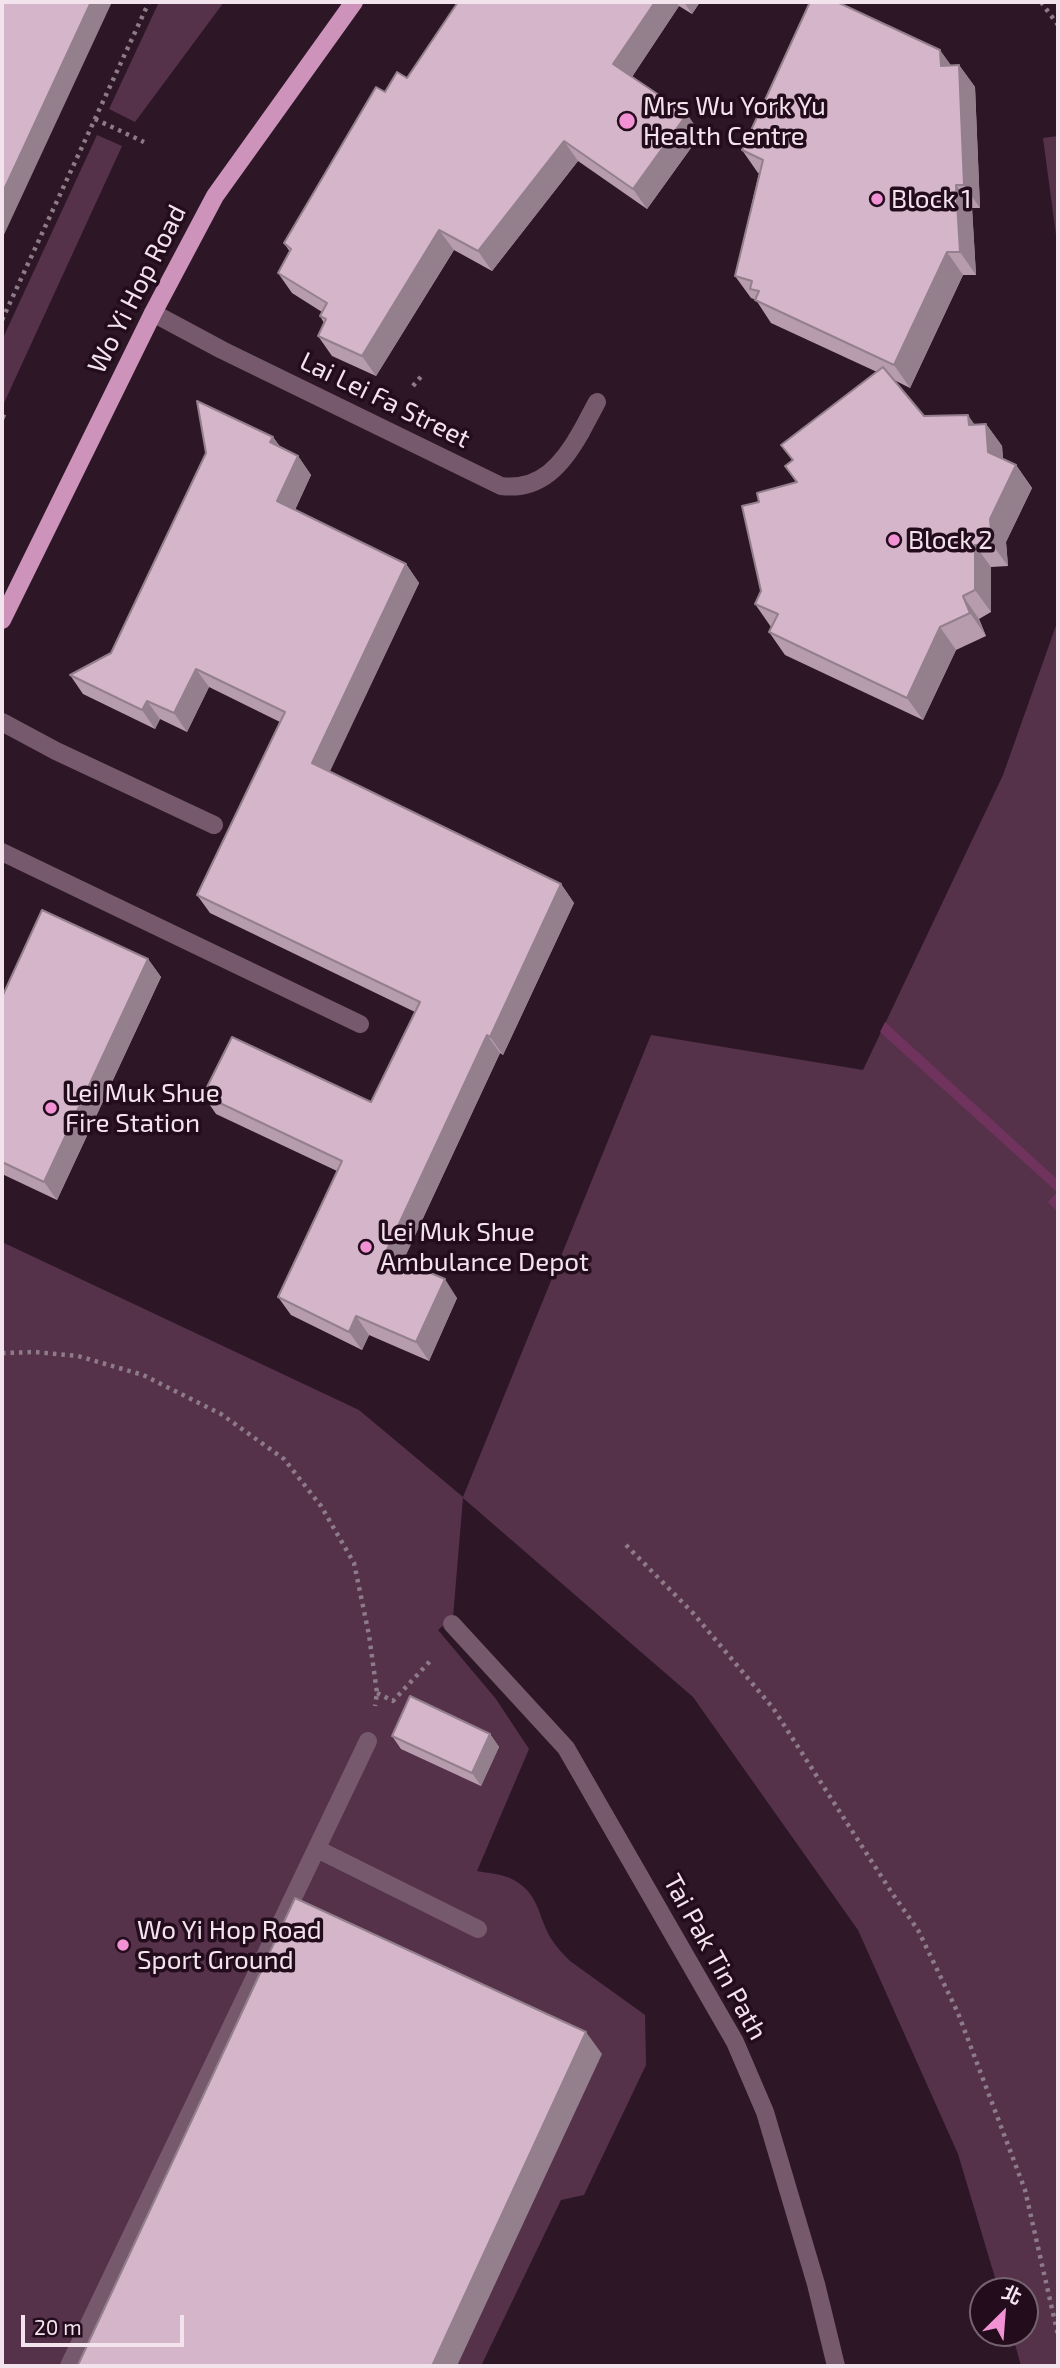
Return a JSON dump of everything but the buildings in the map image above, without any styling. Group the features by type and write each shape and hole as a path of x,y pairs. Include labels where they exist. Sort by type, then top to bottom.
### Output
{"main road":[{"name":"Wo Yi Hop Road","path":"2,620 153,313 215,195 354,2"}],"street":[{"name":"Lai Lei Fa Street","path":"153,313 222,350 501,486 516,488 536,482 555,468 570,451 597,402"},
{"path":"2,722 56,751 214,825"},
{"path":"2,852 360,1024"},
{"name":"Tai Pak Tin Path","path":"455,1627 566,1748 736,2042 765,2112 816,2284 836,2366"},
{"path":"69,2366 368,1741"},
{"path":"317,1849 478,1929"}],"path":[{"path":"2,320 149,2"},
{"path":"1041,2 1058,25"},
{"path":"95,119 144,142"},
{"path":"413,386 424,373"},
{"path":"2,416 9,419"},
{"path":"2,1353 35,1352 78,1356 144,1375 221,1414 284,1459 321,1506 354,1563 369,1635 377,1693 368,1741"},
{"path":"626,1545 693,1613 773,1708 918,1930 958,2013 1025,2190 1058,2335"},
{"path":"377,1693 393,1701 455,1627"}],"shaded area":[{"path":"159,2 224,2 135,122 109,109"},
{"path":"97,135 122,146 4,403 2,340"},
{"path":"1058,136 1058,250 1043,138"},
{"path":"1058,620 1058,2366 1021,2366 1016,2347 1039,2347 1039,2277 995,2277 958,2154 858,1930 693,1697 463,1498 453,1617 438,1630 496,1699 529,1749 477,1871 510,1878 520,1884 533,1898 547,1931 563,1954 645,2015 646,2065 584,2195 561,2200 481,2366 2,2366 2,1242 359,1410 463,1497 651,1035 863,1070 1003,775"},
{"path":"885,1022 1058,1180 1058,1212 1048,1202 1057,1192 880,1032"}],"place":[{"name":"Mrs Wu York Yu Health Centre","path":"627,121"},
{"name":"Block 1","path":"877,199"},
{"name":"Block 2","path":"894,540"},
{"name":"Lei Muk Shue Fire Station","path":"51,1108"},
{"name":"Lei Muk Shue Ambulance Depot","path":"366,1247"},
{"name":"Wo Yi Hop Road Sport Ground","path":"123,1945"}]}
